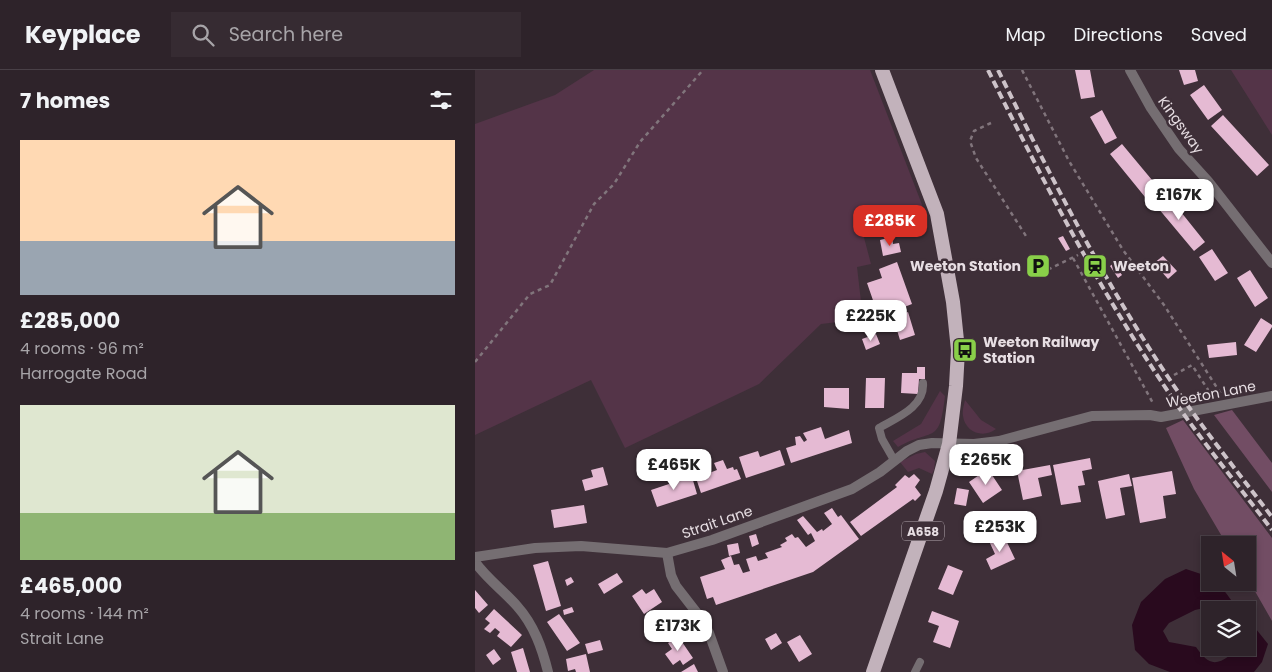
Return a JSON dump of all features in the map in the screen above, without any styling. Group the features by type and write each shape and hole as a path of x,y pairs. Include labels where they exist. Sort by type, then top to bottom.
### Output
{"highway":[{"name":"A658","path":"873,672 936,491 949,444 958,350 953,302 937,214 882,70"}],"street":[{"name":"Kingsway","path":"1130,70 1151,108 1179,149 1208,180 1272,263"},
{"name":"Weeton Lane","path":"949,444 975,444 999,441 1092,416 1150,415 1161,417 1272,396"},
{"name":"Strait Lane","path":"475,557 535,548 581,546 667,553 712,540 852,489 919,445 949,444"},
{"path":"667,553 671,575 676,586 700,617 709,633 723,672"},
{"path":"475,562 518,607 537,634 548,672"}],"lane":[{"path":"894,460 882,439 879,428 905,415 917,402 923,390 923,383"},
{"path":"915,672 920,662"}],"path":[{"path":"475,362 530,294 550,285 594,204 614,184 640,142 703,70"},
{"path":"1022,70 1069,161 1123,250 1164,305 1227,404"},
{"path":"991,123 974,131 970,141 976,158 1026,236"},
{"path":"1035,263 1045,271 1078,255"},
{"path":"1073,258 1161,417"},
{"path":"1174,375 1192,365 1204,384"}],"shaded area":[{"path":"594,70 870,70 926,215 862,230 871,264 857,267 863,319 821,324 759,384 625,448 591,380 475,435 475,124 555,95"},
{"path":"1231,70 1272,70 1272,135"},
{"path":"940,391 945,396 943,412 937,429 933,433 898,447 893,441 921,424"},
{"path":"965,400 981,420 996,429 980,434 971,430 964,422 963,410"},
{"path":"1232,410 1272,463 1272,492 1214,415"},
{"path":"1183,420 1272,538 1272,621 1255,591 1256,536 1222,536 1194,489 1166,428"},
{"path":"925,452 935,461 932,474 919,468 908,472 900,462 916,454"},
{"path":"1186,569 1201,574 1201,591 1224,591 1232,601 1201,601 1201,609 1169,623 1163,631 1169,642 1196,647 1201,656 1210,661 1219,662 1229,656 1256,656 1256,629 1268,644 1262,662 1254,672 1170,672 1149,664 1135,650 1132,625 1141,602 1165,579"}],"building":[{"path":"1075,70 1090,70 1095,97 1081,99"},
{"path":"1179,70 1195,70 1198,81 1184,85"},
{"path":"1204,85 1222,110 1208,120 1190,95"},
{"path":"1102,110 1117,138 1105,144 1090,117"},
{"path":"1223,115 1269,165 1257,176 1211,126"},
{"path":"1122,144 1157,186 1145,197 1110,154"},
{"path":"1165,192 1205,242 1194,251 1153,202"},
{"path":"1063,236 1070,249 1066,251 1058,238"},
{"path":"892,237 893,244 899,243 901,252 883,256 880,240"},
{"path":"1212,249 1228,273 1215,281 1199,257"},
{"path":"1163,256 1177,271 1168,279 1154,263"},
{"path":"897,262 912,304 894,311 890,301 875,306 867,283 882,278 879,269"},
{"path":"1114,263 1122,275 1118,278 1110,266"},
{"path":"1250,270 1268,298 1255,307 1237,278"},
{"path":"908,312 915,335 900,340 893,317"},
{"path":"865,318 866,330 861,331 860,319"},
{"path":"1261,318 1272,325 1272,327 1256,352 1244,345"},
{"path":"876,334 880,344 866,350 862,339"},
{"path":"1236,342 1237,355 1209,358 1207,345"},
{"path":"917,367 925,367 925,379 919,379 918,394 901,393 902,373 917,373"},
{"path":"866,378 885,378 884,408 865,408"},
{"path":"824,388 849,388 849,409 824,407"},
{"path":"821,427 825,439 849,430 852,443 791,463 786,448 796,445 795,437 800,436 804,442 807,440 803,433"},
{"path":"780,450 785,465 746,478 739,457 758,451 760,457"},
{"path":"1090,458 1092,469 1082,471 1085,485 1078,486 1081,502 1061,505 1053,465"},
{"path":"723,460 727,469 733,467 734,470 737,469 741,479 701,493 696,478 717,470 714,463"},
{"path":"1050,465 1052,475 1038,478 1042,496 1023,500 1017,471"},
{"path":"603,467 608,485 585,491 582,480 593,477 591,470"},
{"path":"988,469 1002,490 983,503 969,482"},
{"path":"1172,471 1176,494 1163,496 1166,518 1140,523 1132,478"},
{"path":"677,473 679,481 692,477 697,494 657,507 651,490 672,483 669,475"},
{"path":"914,474 920,480 915,487 921,495 915,501 913,499 861,536 850,522 897,487 895,485 905,475 909,478"},
{"path":"1129,474 1132,486 1120,488 1125,515 1106,519 1098,481"},
{"path":"957,488 969,490 966,506 954,504"},
{"path":"584,505 587,523 554,528 551,510"},
{"path":"832,508 838,517 841,515 859,539 813,572 716,605 713,597 707,599 700,577 725,569 721,560 731,556 734,565 739,564 743,573 750,571 746,559 756,556 758,561 768,558 765,553 782,547 780,545 787,541 785,538 792,534 795,538 798,537 806,547 815,541 811,533 808,535 797,520 803,516 817,532 822,529 823,531 832,524 824,513"},
{"path":"978,524 983,533 974,539 968,529"},
{"path":"756,534 759,544 752,547 749,536"},
{"path":"1003,534 1015,559 991,570 986,559 995,554 989,541"},
{"path":"738,543 740,553 729,556 727,545"},
{"path":"548,561 561,606 546,611 533,565"},
{"path":"948,565 963,571 953,595 938,589"},
{"path":"617,573 623,582 604,594 598,584"},
{"path":"571,577 574,582 567,586 565,580"},
{"path":"642,589 646,594 654,589 662,602 644,614 632,596"},
{"path":"475,590 488,605 479,613 475,608"},
{"path":"572,607 574,612 564,615 563,610"},
{"path":"494,609 522,635 511,647 497,636 500,632 495,628 490,633 484,629 490,623 485,619"},
{"path":"932,611 959,621 950,648 933,642 939,626 928,622"},
{"path":"559,614 580,643 567,651 547,622"},
{"path":"776,633 782,643 771,650 765,639"},
{"path":"800,635 812,654 799,662 787,642"},
{"path":"678,636 693,658 683,665 680,660 673,665 665,654 672,649 668,643"},
{"path":"600,640 603,650 588,654 585,644"},
{"path":"523,648 530,672 517,672 511,652"},
{"path":"494,649 501,659 493,665 486,655"},
{"path":"586,654 590,672 576,672 575,669 568,671 566,659"},
{"path":"694,664 698,672 681,672"}],"railway":[{"path":"988,70 1028,150 1091,267 1137,344 1187,419 1272,530"},
{"path":"998,70 1037,149 1121,303 1193,413 1272,517"}],"place":[{"name":"Weeton Station","path":"1038,266"},
{"name":"Weeton","path":"1095,266"},
{"name":"Weeton Railway Station","path":"965,350"}]}
